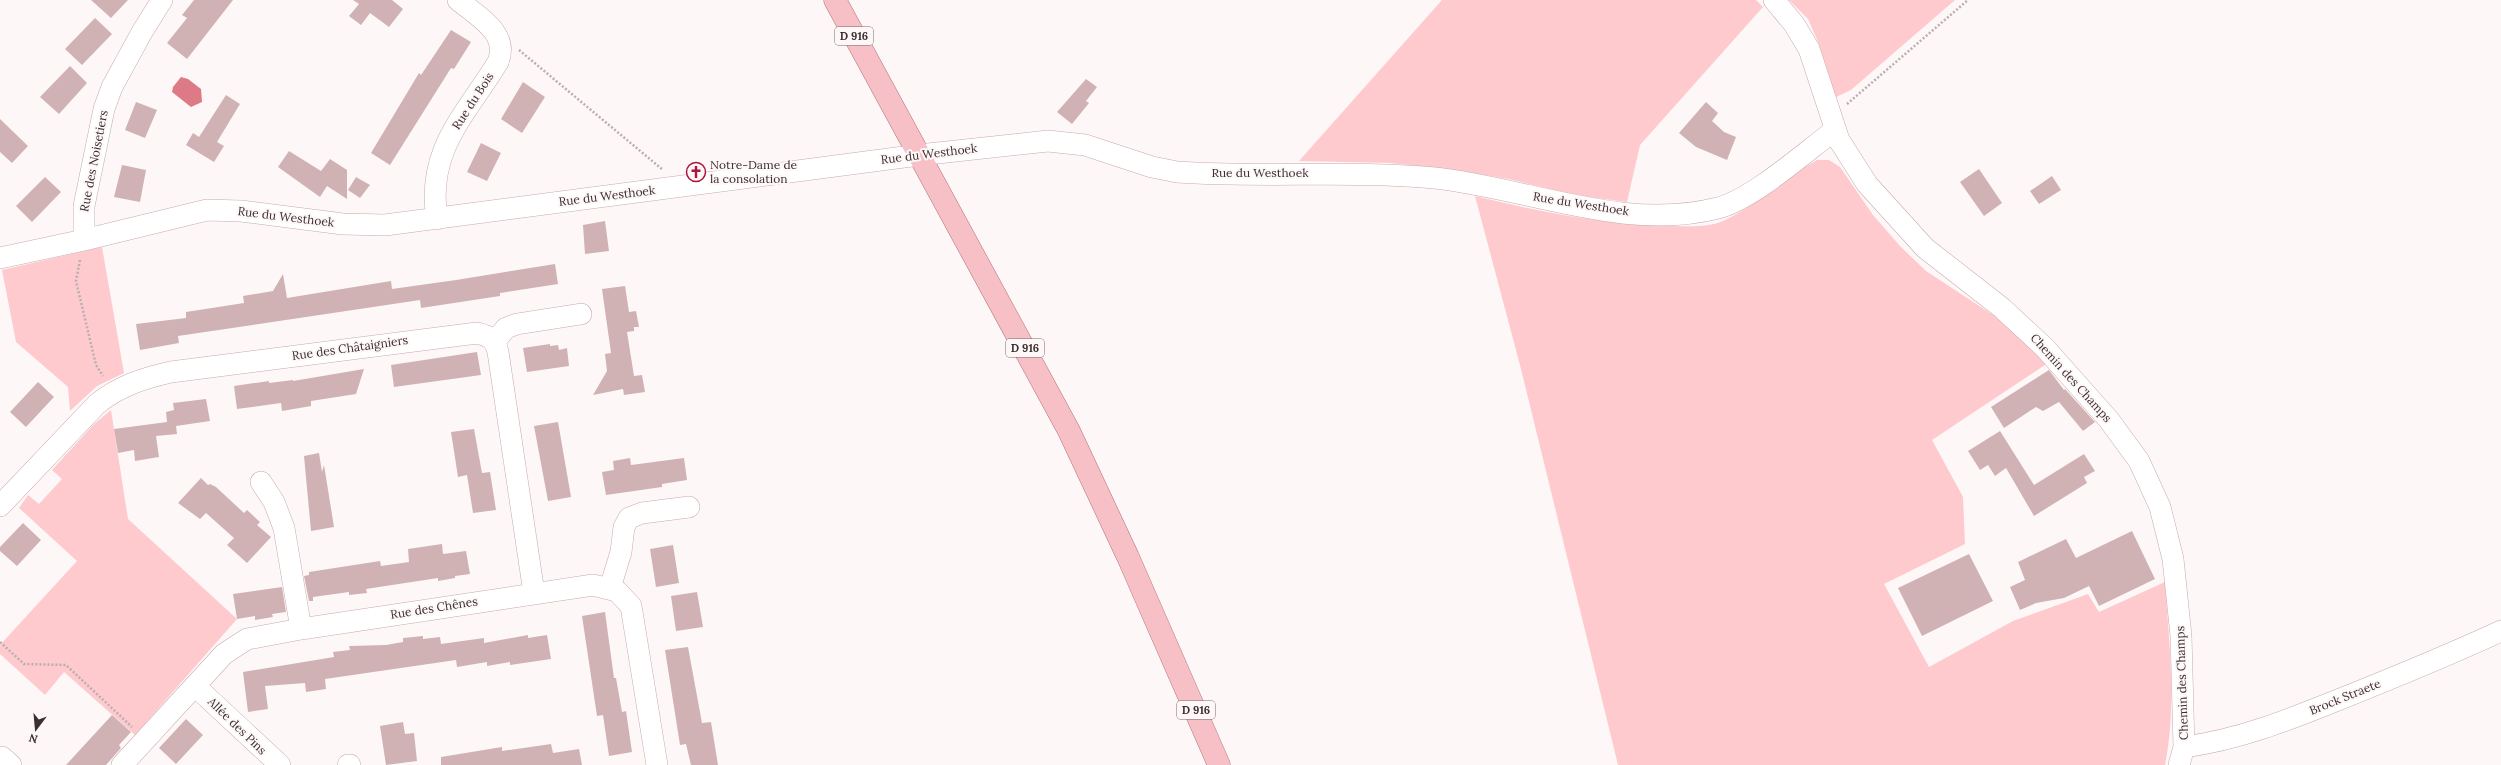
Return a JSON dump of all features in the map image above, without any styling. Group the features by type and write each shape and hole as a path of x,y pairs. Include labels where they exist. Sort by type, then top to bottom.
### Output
{"main road":[{"name":"D 916","path":"835,0 1069,431 1128,557 1170,655 1193,702 1219,765"},
{"name":"D 916","path":"1170,655 1202,765"}],"street":[{"name":"Rue des Noisetiers","path":"84,240 84,206 104,109 142,32 162,0"},
{"path":"458,0 493,29 500,42"},
{"name":"Chemin des Champs","path":"1774,0 1794,24 1808,50 1833,121 1850,159 1891,214 1936,258 2002,308 2046,348 2113,424 2139,461 2160,507 2173,559 2181,636 2181,756"},
{"name":"Rue du Bois","path":"437,219 435,187 441,155 449,137 498,62 501,52 500,42"},
{"name":"Rue du Westhoek","path":"0,258 84,240 207,210 241,211 356,225 385,225 919,154 998,145 1059,141 1084,146 1152,167 1177,172 1356,173 1416,177 1490,186 1604,209 1672,213 1718,208 1740,199 1833,121"},
{"path":"534,593 500,358 494,341 506,328 517,324 581,314"},
{"name":"Rue des Châtaigniers","path":"0,506 87,414 112,392 143,379 171,372 461,334 484,335 494,341"},
{"path":"261,482 276,507 284,528 300,628"},
{"path":"657,765 633,613 623,596 610,588 621,552 624,527 629,518 642,513 689,507"},
{"name":"Rue des Chênes","path":"122,765 224,654 238,644 256,636 300,628 593,585 610,588"},
{"name":"Brock Straete","path":"2181,756 2227,739 2272,725 2404,674 2501,631"},
{"name":"Allée des Pins","path":"195,686 280,765"}],"path":[{"path":"1833,121 1848,104 1968,0"},
{"path":"500,42 522,52 661,168 666,177 668,188"},
{"path":"84,240 76,280 96,365 112,392"},
{"path":"0,642 24,664 66,665 146,740"}],"shaded area":[{"path":"1442,0 1756,0 1763,7 1640,145 1627,202 1572,195 1509,179 1454,170 1390,163 1299,161"},
{"path":"1789,0 1955,0 1851,90 1836,97 1819,44 1808,19"},
{"path":"181,77 188,79 201,89 202,102 191,107 172,92 173,87"},
{"path":"1817,160 1829,160 1840,167 1873,215 1900,246 1926,271 2022,334 2051,361 1932,440 1963,497 1965,544 1884,584 1929,667 2013,621 2088,594 2099,612 2165,582 2170,651 2171,719 2165,765 1618,765 1521,369 1475,196 1572,217 1647,225 1704,226 1723,221 1747,208 1793,175"},
{"path":"102,247 124,373 97,386 70,411 68,387 16,342 2,270"},
{"path":"111,410 128,519 237,619 135,735 64,672 45,695 0,654 0,645 77,561 19,508 28,495 39,504 62,479 52,470 94,424"}],"building":[{"path":"91,0 128,0 111,18"},
{"path":"194,0 233,0 187,59 167,43 187,18 182,15"},
{"path":"353,0 392,0 403,9 389,27 370,13 361,25 349,16 359,4"},
{"path":"95,18 112,34 82,65 65,49"},
{"path":"451,30 471,42 454,69 451,68 390,165 371,153 419,73 421,75"},
{"path":"70,66 87,83 59,114 40,97"},
{"path":"1086,79 1097,87 1086,101 1089,103 1072,124 1057,112"},
{"path":"523,82 545,97 522,133 501,119"},
{"path":"226,95 240,104 217,142 224,146 214,162 186,145 193,133 199,137"},
{"path":"136,102 157,110 145,138 125,130"},
{"path":"1706,102 1718,113 1712,121 1724,132 1736,137 1727,160 1696,147 1679,133"},
{"path":"0,119 28,146 12,163 0,152"},
{"path":"481,143 501,153 487,181 467,172"},
{"path":"289,151 321,171 330,159 347,170 347,199 327,186 320,197 278,167"},
{"path":"122,165 146,170 140,202 114,197"},
{"path":"1979,169 2002,203 1984,216 1960,182"},
{"path":"2052,176 2061,190 2039,204 2030,191"},
{"path":"45,177 61,192 32,222 16,206"},
{"path":"356,177 370,185 360,198 348,190"},
{"path":"605,221 609,251 585,254 583,225"},
{"path":"555,264 558,284 500,293 500,296 421,308 420,300 178,336 179,343 140,350 136,324 186,318 186,312 244,303 243,296 273,291 283,274 287,298 391,281 392,289"},
{"path":"625,286 629,312 636,311 639,327 634,327 634,331 627,332 634,376 642,375 645,392 624,395 623,389 593,395 607,371 605,354 611,353 602,289"},
{"path":"550,344 550,346 558,345 559,350 567,348 569,366 527,372 523,348"},
{"path":"477,352 481,375 394,387 391,365"},
{"path":"364,369 356,394 311,401 311,406 282,411 281,403 237,409 234,386 269,381 269,383 293,381"},
{"path":"2049,370 2064,390 2065,389 2095,422 2083,431 2059,402 2043,411 2036,407 2004,428 1991,407"},
{"path":"38,382 54,397 26,427 10,412"},
{"path":"206,399 210,421 176,426 177,434 156,436 159,457 135,461 134,450 118,453 114,429 167,422 166,412 174,410 173,403"},
{"path":"558,422 571,497 548,501 534,426"},
{"path":"474,429 482,473 490,472 496,510 473,513 467,475 458,477 451,432"},
{"path":"2000,431 2034,485 2084,454 2095,471 2084,477 2087,483 2034,516 2006,468 1995,476 1988,465 1980,470 1968,451"},
{"path":"319,453 322,472 324,465 334,527 311,531 304,456"},
{"path":"630,458 631,465 684,458 687,480 662,484 662,487 606,495 602,472 614,470 613,461"},
{"path":"201,478 208,485 210,484 216,487 244,513 247,510 260,522 257,525 271,537 247,563 227,545 234,538 206,513 200,519 178,503"},
{"path":"23,523 41,540 17,566 0,551 0,547"},
{"path":"2132,531 2155,579 2099,606 2089,586 2064,598 2036,603 2020,610 2010,587 2025,580 2018,562 2066,539 2076,558"},
{"path":"442,544 443,554 466,551 470,574 455,576 455,578 438,581 438,578 366,589 367,593 349,595 349,592 313,597 313,601 309,601 304,576 309,575 309,572 380,561 381,566 409,562 408,549"},
{"path":"673,545 679,583 656,587 650,549"},
{"path":"1969,554 1993,601 1922,636 1898,588"},
{"path":"282,587 286,612 272,614 273,617 255,620 255,616 237,619 233,594"},
{"path":"697,592 703,627 676,631 671,596"},
{"path":"605,612 614,678 616,678 622,712 626,711 632,752 609,756 603,715 597,716 582,616"},
{"path":"528,635 528,638 547,635 551,659 510,665 510,662 487,666 487,662 457,667 456,660 325,679 326,689 306,692 305,683 265,686 268,709 248,712 243,672 334,657 333,652 350,650 349,646 386,645 403,642 403,638 423,636 423,639 440,637 441,644 484,638 484,643"},
{"path":"688,647 702,723 711,722 718,765 691,765 686,744 680,745 665,650"},
{"path":"112,715 131,732 119,745 121,748 106,765 66,765"},
{"path":"186,719 203,735 176,764 159,748"},
{"path":"403,722 405,734 414,733 417,761 386,765 380,726"},
{"path":"551,744 553,753 579,749 582,765 441,765 441,757 502,747 502,751"}],"place":[{"name":"Notre-Dame de la consolation","path":"696,172"}]}
